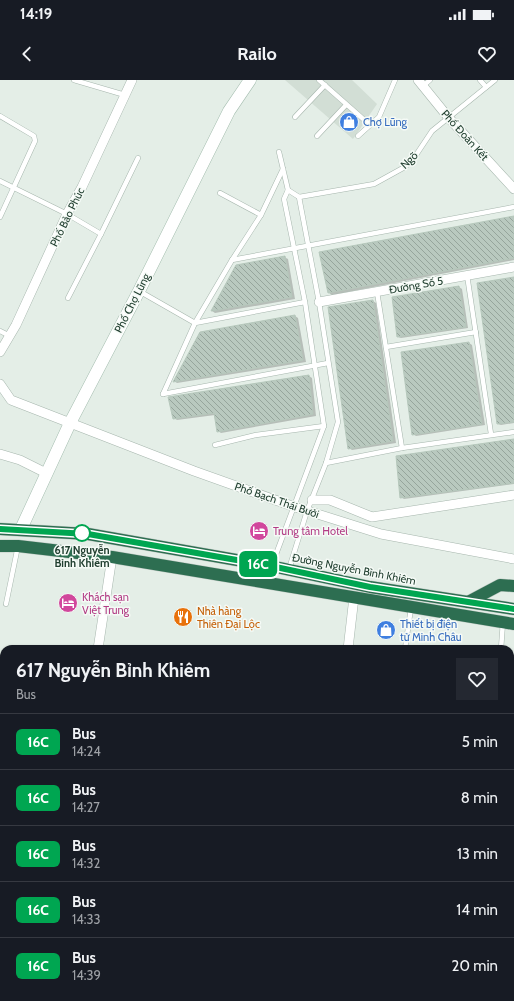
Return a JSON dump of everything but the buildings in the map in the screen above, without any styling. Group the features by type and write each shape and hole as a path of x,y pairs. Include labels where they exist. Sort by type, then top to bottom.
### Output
{"highway":[{"name":"Đường Nguyễn Bình Khiêm","path":"0,529 88,534 271,566 370,587 514,609"},
{"path":"0,546 18,546 112,557 509,623"},
{"path":"468,602 500,585 514,586"}],"street":[{"name":"Phố Bảo Phúc","path":"0,352 10,336 132,80"},
{"name":"Phố Chợ Lũng","path":"21,529 70,423 139,292 229,111 246,81"},
{"name":"Phố Đoàn Kết","path":"423,82 448,117 514,189"},
{"name":"Đường Số 5","path":"319,302 514,268"},
{"path":"0,384 11,400 70,423"},
{"name":"Phố Bạch Thái Bưởi","path":"70,423 194,472 307,511 381,534 514,559"},
{"path":"0,454 20,460 46,473"},
{"path":"312,500 330,500 372,517 514,495"},
{"path":"99,645 112,557"},
{"path":"348,645 354,597"}],"lane":[{"path":"74,80 125,95"},
{"path":"319,80 370,125"},
{"path":"358,136 379,117 396,80"},
{"path":"480,80 486,87"},
{"name":"Ngõ","path":"299,197 374,184 408,164 432,131 495,80"},
{"path":"295,117 325,85"},
{"path":"317,136 346,105"},
{"path":"0,116 34,136 35,141 0,217"},
{"path":"271,566 292,506 324,426 305,302 284,199 288,190 279,152"},
{"path":"68,298 138,158"},
{"path":"284,169 261,215 232,260 195,323 163,394 328,364"},
{"path":"0,181 67,214 101,234"},
{"path":"288,190 299,197 319,302 338,422 326,463 307,511 289,570"},
{"path":"220,192 261,215"},
{"path":"232,260 293,247 514,207"},
{"path":"467,275 491,434"},
{"path":"139,292 195,323 305,302"},
{"path":"377,292 402,448"},
{"path":"0,331 10,336"},
{"path":"386,347 476,332"},
{"path":"215,445 256,435 324,426"},
{"path":"326,463 402,448 491,434 514,432"},
{"path":"6,604 18,546"},
{"path":"406,645 411,607"},
{"path":"502,645 509,623"}],"shaded area":[{"name":"Chợ Lũng","path":"285,80 352,80 377,104 353,139"}],"bus line":[{"name":"16C","path":"0,529 88,534 271,566 370,587 514,609"}],"place":[{"name":"Chợ Lũng","path":"349,122"},
{"name":"Trung tâm Hotel","path":"259,531"},
{"name":"617 Nguyễn Bỉnh Khiêm","path":"82,533"},
{"name":"Khách sạn Việt Trung","path":"68,603"},
{"name":"Nhà hàng Thiên Đại Lộc","path":"183,617"},
{"name":"Thiết bị điện tử Minh Châu","path":"386,630"}]}
